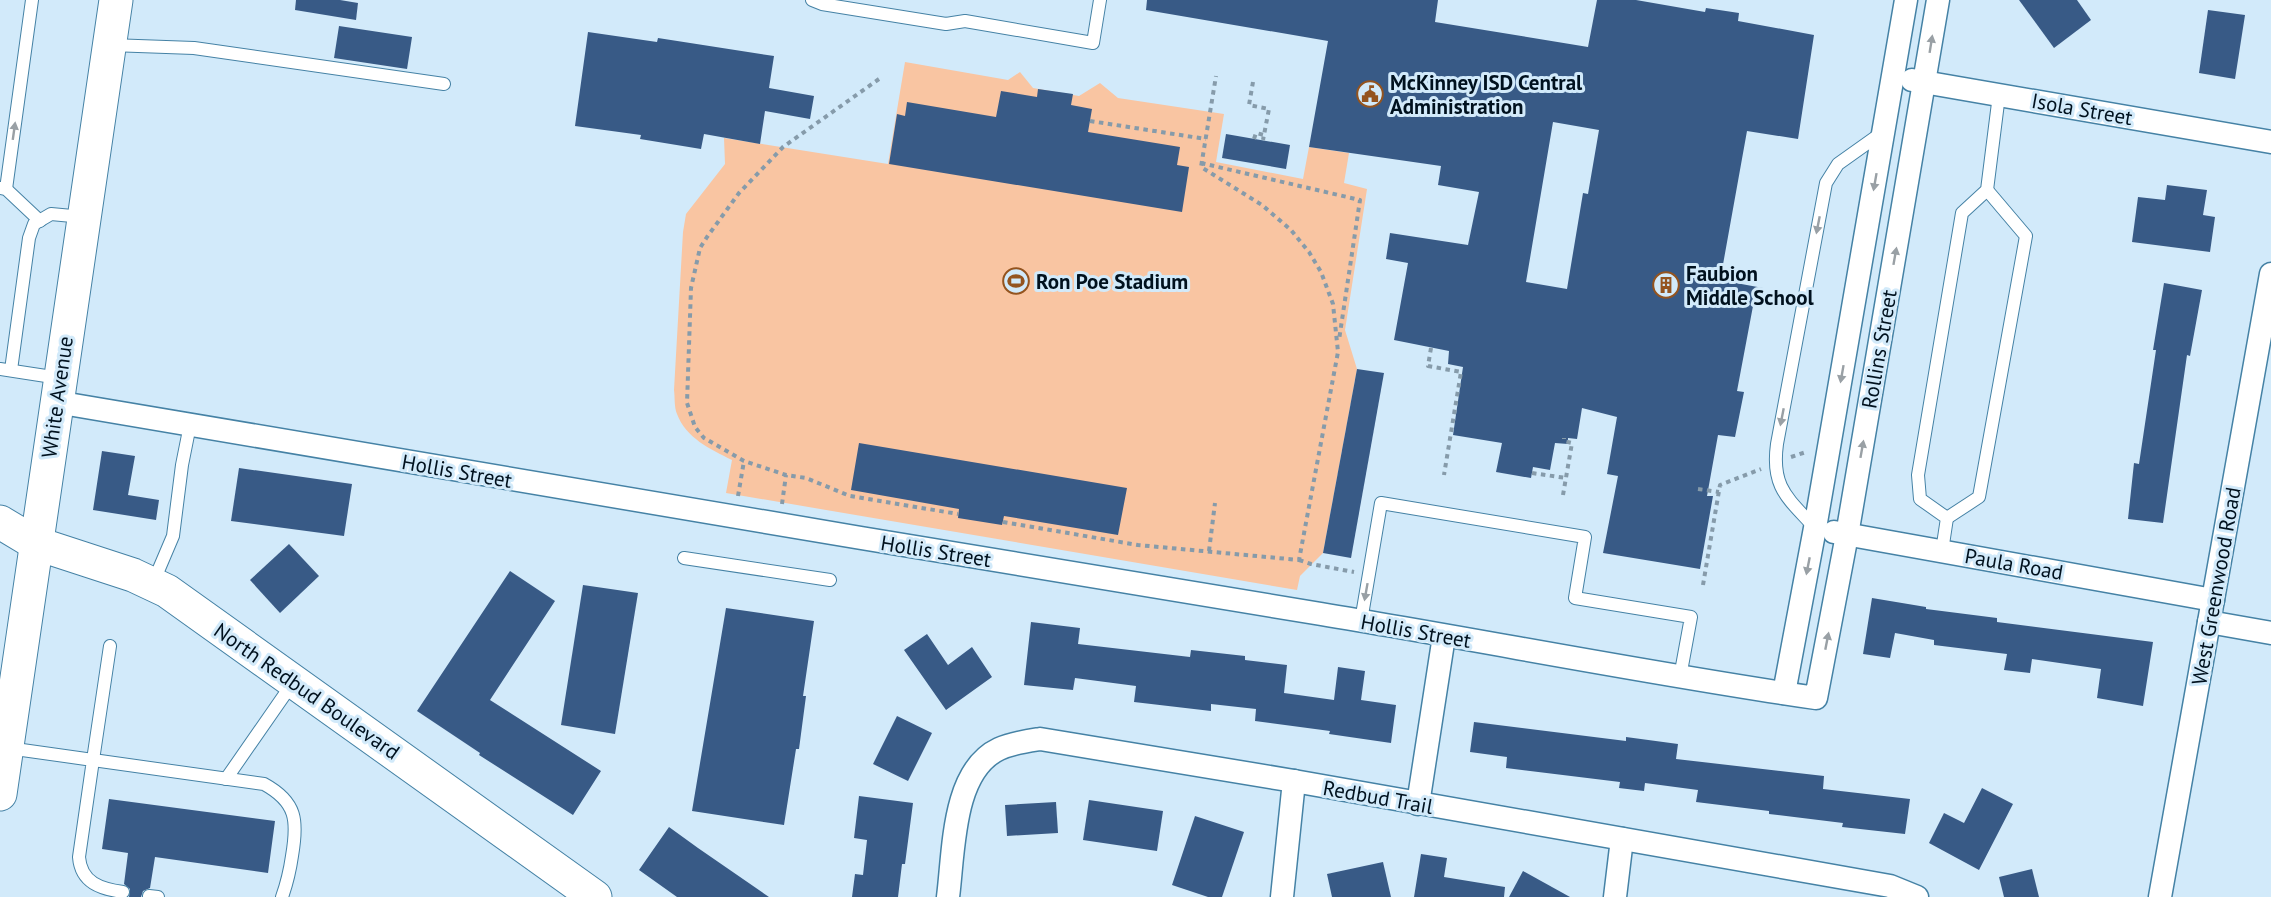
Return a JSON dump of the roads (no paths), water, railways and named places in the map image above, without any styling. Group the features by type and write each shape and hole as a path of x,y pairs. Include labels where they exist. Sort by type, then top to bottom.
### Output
{"street":[{"name":"White Avenue","path":"0,794 7,748 7,686 35,543 116,0"},
{"name":"Rollins Street","path":"1784,693 1815,528 1906,0"},
{"name":"Rollins Street","path":"1816,698 1847,535 1938,0"},
{"name":"Isola Street","path":"1893,76 2271,142"},
{"name":"West Greenwood Road","path":"2160,897 2271,274"},
{"name":"Hollis Street","path":"58,390 190,425 734,518 1361,621 1680,677 1816,698"},
{"name":"North Redbud Boulevard","path":"0,522 35,543 133,574 166,591 595,897"},
{"name":"Paula Road","path":"1815,528 2213,600"},
{"path":"2210,622 2271,633"},
{"path":"1418,804 1444,636"},
{"name":"Redbud Trail","path":"948,897 961,797 970,776 982,760 1000,748 1040,739 1294,781 1890,886 1917,897"},
{"path":"1282,897 1294,781"},
{"path":"1615,897 1622,839"}],"lane":[{"path":"32,0 3,189 40,221"},
{"path":"812,0 946,24 965,21 1093,43 1100,0"},
{"path":"109,45 194,48 444,84"},
{"path":"1947,518 1920,499 1918,475 1962,213 1987,190 1999,95"},
{"path":"1815,528 1779,485 1774,464 1777,444 1826,183 1838,164 1884,132"},
{"path":"1942,551 1947,518 1979,497 2026,236 1987,190"},
{"path":"58,390 5,370 29,238 34,224 51,214 84,217"},
{"path":"152,584 173,536 182,465 190,425"},
{"path":"1361,621 1382,503 1585,537 1575,598 1691,617 1680,677"},
{"path":"684,558 830,580"},
{"path":"111,646 79,857 80,866 89,880 100,888 123,892"},
{"path":"226,779 294,682"},
{"path":"7,748 264,784 277,791 290,806 296,832 288,882 282,897"}],"place":[{"name":"McKinney ISD Central Administration","path":"1370,94"},
{"name":"Ron Poe Stadium","path":"1016,281"},
{"name":"Faubion Middle School","path":"1666,285"}]}
